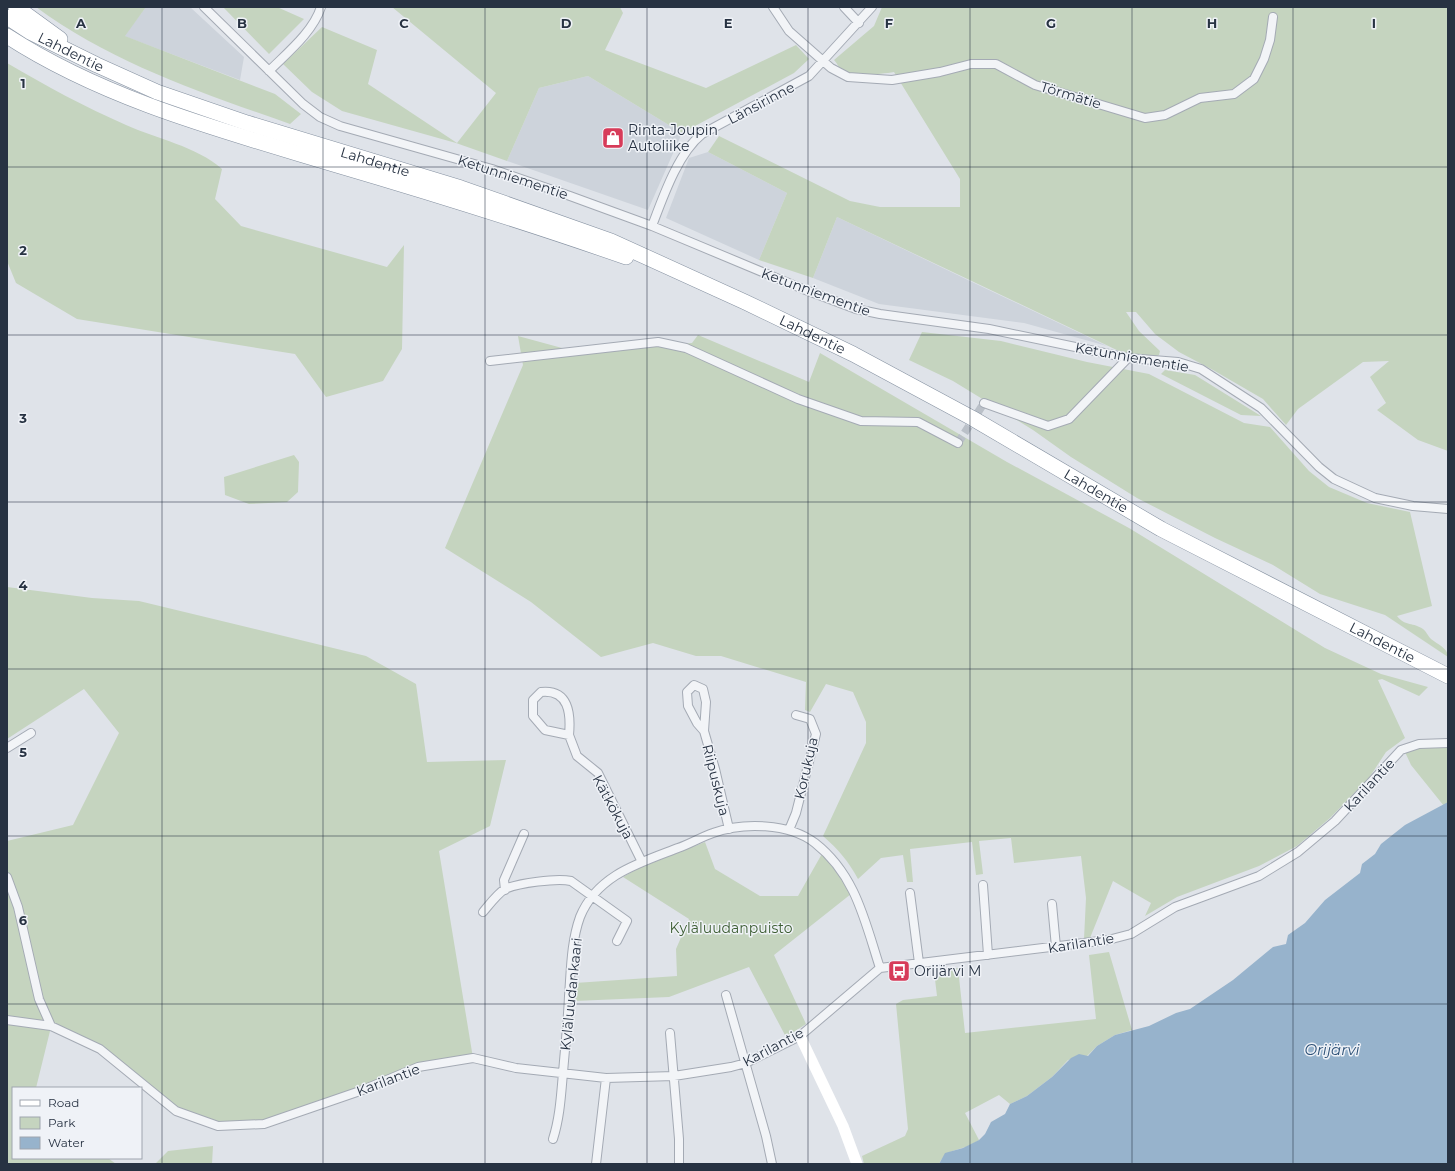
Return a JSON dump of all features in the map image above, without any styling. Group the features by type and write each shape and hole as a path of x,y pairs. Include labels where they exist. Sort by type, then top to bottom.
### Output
{"highway":[{"path":"16,7 97,65"},
{"name":"Lahdentie","path":"7,17 30,32 97,65 157,92 247,123 461,188 611,241 745,302 853,354 972,418 1161,529 1448,676"},
{"name":"Lahdentie","path":"7,36 87,80 150,105 244,137 385,179 609,251 745,302"}],"street":[{"name":"Ketunniementie","path":"204,7 303,104 320,116 340,126 492,169 652,226 803,289 856,309 989,330 1128,358 1178,362 1201,369 1261,408 1319,467 1351,488 1375,498 1394,503 1448,509"},
{"path":"269,71 309,29 318,16 321,7"},
{"name":"Törmätie","path":"773,7 789,31 838,73 848,77 892,80 940,72 971,64 996,64 1035,85 1145,118 1165,115 1200,98 1234,94 1254,79 1266,53 1273,17"},
{"path":"844,7 859,23"},
{"name":"Länsirinne","path":"652,226 682,154 694,140 702,134 810,76 872,7"},
{"path":"490,361 658,342 686,348 798,400 861,421 918,422 958,442"},
{"path":"984,403 1048,426 1069,419 1128,358"},
{"name":"Riipuskuja","path":"704,731 696,722 688,706 687,692 694,685 703,688 706,702 704,731 715,769 729,829"},
{"name":"Kätkökuja","path":"569,735 545,730 533,716 533,700 541,692 550,691 557,694 565,702 571,716 569,735 577,756 598,773 642,862"},
{"name":"Korukuja","path":"789,830 796,813 816,734 810,719 796,715"},
{"path":"7,748 31,733"},
{"name":"Karilantie","path":"7,1020 51,1026 100,1049 176,1111 218,1126 264,1124 360,1091 418,1067 473,1058 516,1068 606,1078 674,1076 746,1063 800,1036 880,968 919,962 1108,940 1131,934 1175,907 1260,876 1298,852 1335,821 1401,750 1419,744 1448,743"},
{"name":"Kyläluudankaari","path":"553,1139 557,1127 563,1074 571,959 580,918 592,895 614,877 642,862 715,832 729,829 766,827 789,830 814,842 834,860 846,876 870,930 880,968"},
{"path":"505,890 504,880 524,834"},
{"path":"7,877 18,907 39,999 51,1026"},
{"path":"483,912 505,890 539,882 562,879 571,881 627,921 617,941"},
{"path":"983,885 988,955"},
{"path":"910,893 919,962"},
{"path":"1052,904 1056,947"},
{"path":"726,995 766,1136 772,1164"},
{"path":"670,1033 679,1164"},
{"path":"800,1036 843,1126 857,1164"},
{"path":"596,1164 606,1078"}],"shaded area":[{"path":"146,7 190,7 244,57 240,80 124,36"},
{"path":"588,76 682,133 648,210 507,161 539,88"},
{"path":"708,152 787,193 759,260 666,218 689,158"},
{"path":"837,217 1107,346 1024,323 879,304 813,278"}],"green space":[{"path":"36,7 146,7 125,36 275,94 301,114 290,124 224,101 158,75 95,45"},
{"path":"223,7 277,7 304,19 269,54"},
{"path":"392,7 620,7 623,13 605,50 706,88 796,45 809,59 794,73 682,133 588,76 539,88 507,161 456,143 342,111 312,92 283,64 322,27 377,50 368,84 457,143 496,93"},
{"path":"882,7 1448,7 1448,451 1418,440 1377,410 1386,403 1370,377 1389,361 1363,362 1298,409 1286,425 1263,399 1179,352 1155,334 1136,312 1126,312 1139,331 1160,351 1159,355 1154,357 1123,353 837,217 813,278 759,260 787,193 708,152 719,136 850,201 880,207 960,207 960,179 894,72 867,75 853,74 842,70 834,60 874,26"},
{"path":"7,63 96,111 138,130 200,154 212,161 222,169 215,199 241,226 387,267 404,245 402,349 383,381 326,397 295,354 77,319 16,283 7,261"},
{"path":"922,332 1001,341 1087,362 1149,374 1244,423 1270,427 1309,471 1329,487 1367,503 1410,512 1432,606 1397,616 1403,622 1423,629 1431,639 1446,651 1448,657 1385,615 1320,594 1273,565 1215,538 1137,498 1071,457 1033,430 953,381 909,360"},
{"path":"698,335 809,382 820,353 1007,462 1129,528 1325,648 1381,674 1428,687 1419,696 1382,679 1378,680 1405,738 1386,752 1369,778 1330,818 1297,846 1259,866 1177,897 1145,916 1151,903 1113,881 1090,938 1084,939 1086,898 1081,856 1014,863 1011,838 979,841 983,874 976,875 972,842 910,849 913,882 907,882 903,855 881,858 858,879 843,856 823,836 866,743 866,722 853,692 826,684 810,712 805,710 806,682 721,656 696,656 653,643 601,657 531,602 445,548 523,365 518,336 573,351 692,343"},
{"path":"1165,370 1195,375 1261,416 1241,415 1161,374"},
{"path":"294,455 299,462 298,492 287,502 249,504 225,495 224,477"},
{"path":"7,587 92,598 139,601 366,656 416,684 427,762 506,760 490,826 439,851 473,1058 419,1072 264,1124 218,1126 176,1111 100,1049 51,1027 36,1087 12,1087 12,1159 109,1159 116,1164 7,1164 7,841 73,825 119,733 84,689 7,739"},
{"path":"1415,748 1448,748 1448,802 1444,806 1411,765 1405,752"},
{"name":"Kyläluudanpuisto","path":"705,842 715,869 760,896 798,896 823,852 831,860 851,894 774,955 806,1024 786,1037 749,967 669,997 574,1001 575,983 677,976 676,949 689,919 623,877 639,868"},
{"path":"1109,952 1132,1030 1115,1035 1097,1046 1087,1056 1068,1060 1052,1077 1027,1096 1010,1104 999,1095 965,1113 979,1140 969,1146 948,1153 943,1157 939,1164 864,1164 862,1156 905,1136 908,1129 896,1004 903,1000 937,996 934,971 958,968 965,1033 1096,1019 1089,955"},
{"path":"213,1146 212,1164 155,1164 168,1151"}],"water":[{"name":"Orijärvi","path":"1448,802 1448,1164 939,1164 945,1153 963,1148 979,1140 985,1134 991,1122 1005,1114 1010,1104 1027,1096 1052,1077 1071,1058 1079,1054 1088,1056 1097,1046 1115,1035 1149,1026 1176,1013 1190,1009 1233,980 1273,947 1286,944 1288,935 1305,923 1325,900 1360,873 1362,864 1375,854 1381,844 1405,825"}],"tunnel":[{"path":"958,443 984,403"}],"place":[{"name":"Rinta-Joupin Autoliike","path":"613,138"},
{"name":"Orijärvi M","path":"899,971"}]}
